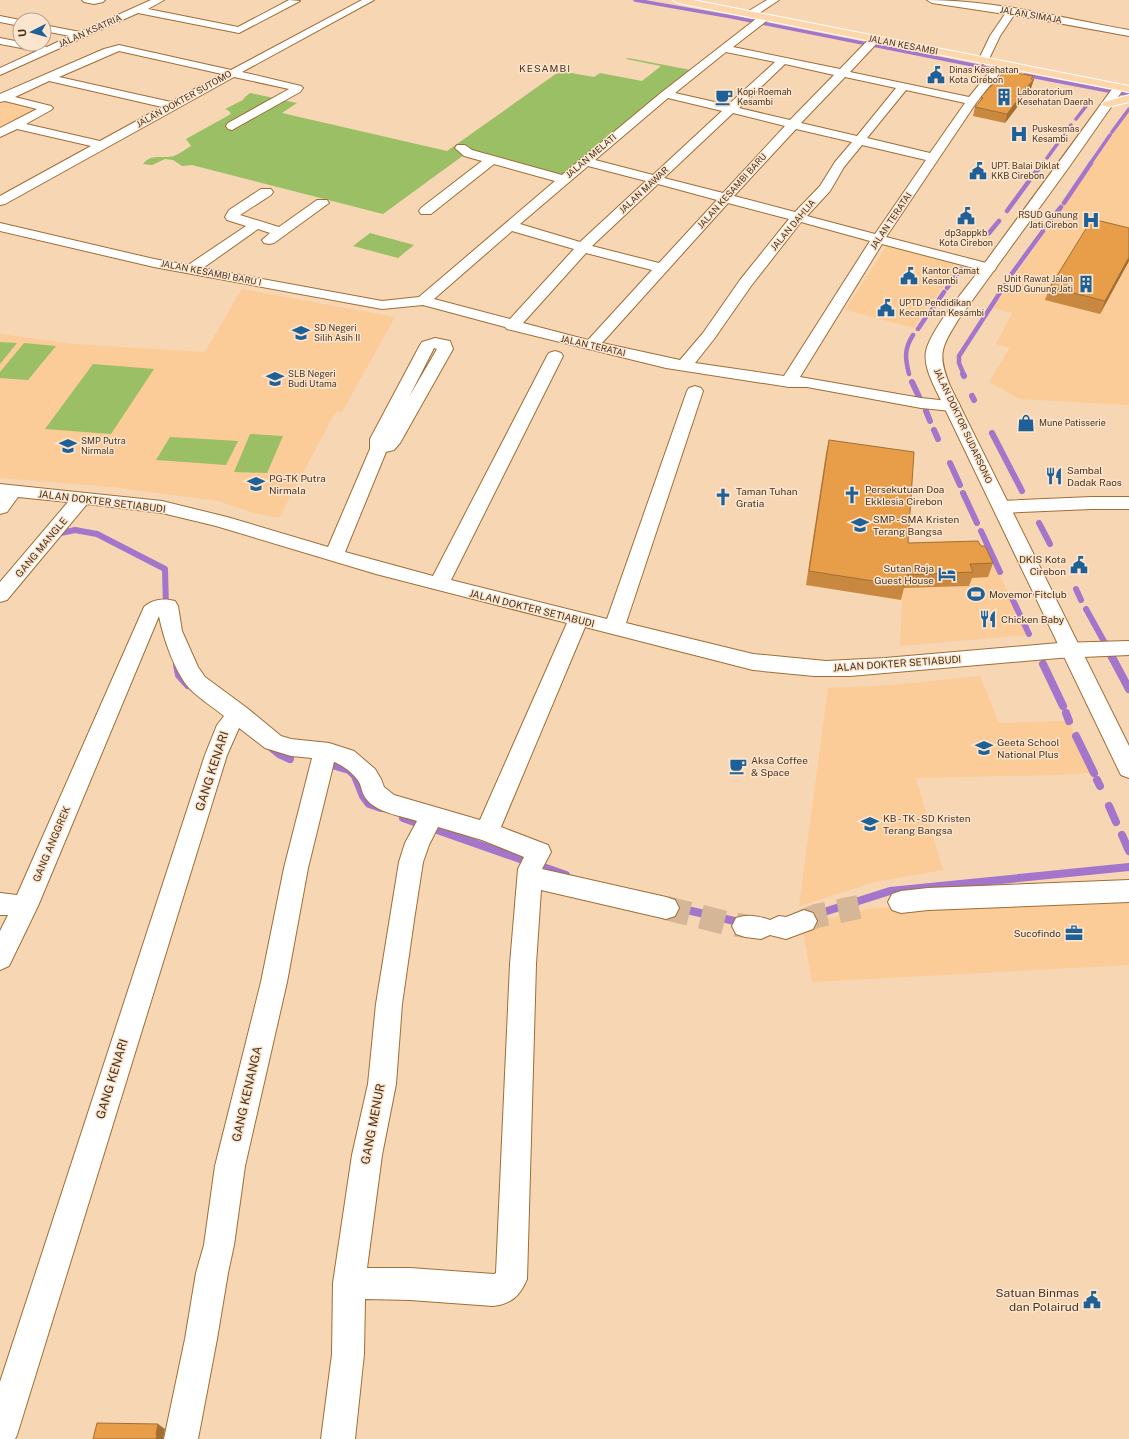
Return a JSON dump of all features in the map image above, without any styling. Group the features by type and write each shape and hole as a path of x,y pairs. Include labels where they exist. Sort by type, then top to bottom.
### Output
{"main road":[{"name":"JALAN KESAMBI","path":"678,0 758,19 872,42 983,61 998,69 1117,93"},
{"path":"1117,93 1129,98"}],"street":[{"path":"87,0 100,0"},
{"name":"JALAN KSATRIA","path":"52,48 67,42 134,5 147,5 159,0"},
{"path":"134,5 239,30 295,2 292,0"},
{"name":"JALAN DOKTER SUTOMO","path":"0,201 171,106 369,0"},
{"name":"JALAN MELATI","path":"423,301 585,161 758,19 774,0"},
{"name":"JALAN SIMAJA","path":"932,0 1011,12 1129,33"},
{"path":"983,61 995,36 1011,12"},
{"path":"0,19 12,21"},
{"path":"0,30 12,25"},
{"path":"52,30 80,35"},
{"path":"0,41 12,43"},
{"path":"67,42 108,51"},
{"name":"JALAN KESAMBI BARU","path":"592,345 726,197 872,42"},
{"path":"1,98 41,79 49,78 108,51 119,48 230,74 294,86 297,88 232,126"},
{"path":"724,48 972,101"},
{"name":"JALAN KSATRIA","path":"0,72 43,52"},
{"name":"JALAN MAWAR","path":"512,326 583,247 783,60"},
{"path":"0,63 18,64"},
{"name":"JALAN TERATAI","path":"789,382 878,239 972,101 998,69"},
{"path":"49,78 171,106"},
{"name":"JALAN DAHLIA","path":"684,365 709,336 745,283 797,218 825,188 839,165 904,86"},
{"name":"JALAN DOKTOR SUDARSONO","path":"1117,93 940,337 933,356 935,369 952,406 1129,768"},
{"path":"666,94 934,158"},
{"path":"0,132 47,108 1,98"},
{"path":"15,125 102,145"},
{"path":"461,148 468,153 564,179"},
{"path":"426,211 492,159"},
{"path":"585,161 726,197 797,218 989,268"},
{"path":"0,186 19,191"},
{"path":"266,192 232,215 234,219 281,232"},
{"path":"241,235 265,242 322,203"},
{"path":"191,269 256,225"},
{"path":"511,226 623,259 663,268"},
{"name":"JALAN KESAMBI BARU I","path":"0,227 60,242 191,269 382,305 423,301"},
{"name":"JALAN TERATAI","path":"423,301 512,326 684,365 789,382 807,382 921,403 952,406"},
{"path":"334,555 379,449 379,439 428,345 435,343 444,344 445,348 392,443 379,449"},
{"path":"439,584 555,356"},
{"path":"614,628 695,391"},
{"path":"0,508 7,490"},
{"name":"JALAN DOKTER SETIABUDI","path":"7,490 162,507 220,521 439,584 578,620 753,662 805,668 849,668 1071,650 1114,648"},
{"name":"GANG MANGLE","path":"0,595 82,498"},
{"path":"1002,507 1129,503"},
{"name":"GANG ANGGREK","path":"0,958 151,612 155,608 164,606 172,631 188,669 197,683 213,696 235,718"},
{"path":"487,832 578,620"},
{"path":"235,718 279,745 325,752 345,757 369,779 379,798 429,821 487,832 539,852 533,866 523,972 511,1279 502,1289 493,1290 410,1284 349,1283"},
{"name":"GANG KENARI","path":"0,1435 216,755 235,718"},
{"name":"GANG KENANGA","path":"181,1439 201,1339 212,1273 219,1245 230,1166 274,982 296,868 325,752"},
{"name":"GANG MENUR","path":"338,1439 348,1354 349,1283 367,1155 382,1084 389,1004 400,920 411,862 417,843 429,821"},
{"path":"533,866 666,908"},
{"path":"901,902 928,899 1129,891"},
{"path":"0,904 24,906"},
{"path":"762,927 786,928 804,921"}],"shaded area":[{"path":"11,100 46,109 0,131 0,105"},
{"name":"RSUD Gunung Jati Cirebon","path":"1129,111 1129,405 1020,399 989,382 1010,348 996,344 1012,313 993,308"},
{"name":"Kantor Camat Kesambi","path":"888,244 961,263 928,306 914,328 845,310"},
{"path":"242,289 395,317 342,412 337,411 330,422 279,518 254,513 218,501 113,487 0,478 0,334 75,344 203,352 206,350"},
{"path":"989,552 1028,635 900,646 904,556"},
{"path":"980,676 999,723 1068,721 1093,773 916,778 943,870 875,882 799,906 828,688 894,685"},
{"path":"1124,895 1129,906 1129,965 812,982 803,929 816,918 833,918 868,909 914,905"}],"green space":[{"path":"628,58 691,70 566,175 468,152 383,214 192,165 182,166 173,160 165,159 152,165 143,164 153,157 174,156 191,146 186,139 231,114 225,109 243,100 250,93 297,103 282,113 447,151 560,71 594,77 600,73 642,81 661,66 626,59"},
{"path":"370,233 414,245 398,258 353,246"},
{"path":"0,342 17,343 0,364"},
{"path":"24,343 56,346 28,380 0,378 0,372"},
{"path":"93,364 154,369 111,434 45,429"},
{"path":"250,434 283,436 267,473 234,472"},
{"path":"170,437 238,441 226,465 156,460"}],"building":[{"name":"Laboratorium Kesehatan Daerah","path":"1005,71 1033,76 1031,79 1034,79 1007,114 975,107 983,98 981,97"},
{"name":"Unit Rawat Jalan RSUD Gunung Jati","path":"1092,219 1129,228 1129,257 1105,301 1050,287"},
{"name":"SMP - SMA Kristen Terang Bangsa","path":"829,440 914,452 908,543 978,541 981,546 985,546 993,563 970,564 973,572 906,575 905,586 809,571"},
{"path":"97,1423 158,1424 157,1436 156,1439 93,1439"}],"waterway":[{"path":"635,0 732,17 1013,73"},
{"path":"1025,75 1129,95"},
{"path":"1076,119 1087,105"},
{"path":"1112,132 1129,109"},
{"path":"1066,132 1071,125"},
{"path":"1060,140 1064,135"},
{"path":"1090,164 1110,135"},
{"path":"1047,158 1058,143"},
{"path":"1032,177 1043,163"},
{"path":"1064,203 1091,163"},
{"path":"1007,211 1029,181"},
{"path":"1046,226 1061,207"},
{"path":"989,233 999,221"},
{"path":"1008,279 1043,231"},
{"path":"947,288 961,269"},
{"path":"964,375 959,363 959,356 1005,285"},
{"path":"929,314 944,292"},
{"path":"918,329 926,317"},
{"path":"909,374 906,354 908,345 913,335"},
{"path":"912,382 920,399"},
{"path":"972,396 974,400"},
{"path":"926,411 930,421"},
{"path":"934,430 938,439"},
{"path":"992,433 1022,491"},
{"path":"950,463 960,485"},
{"path":"963,493 977,523"},
{"path":"1039,523 1050,544"},
{"path":"56,534 75,530 97,534 165,569 166,608"},
{"path":"981,531 1000,572"},
{"path":"1076,589 1081,600"},
{"path":"1011,596 1029,634"},
{"path":"1086,609 1106,645"},
{"path":"1105,644 1129,689"},
{"path":"1043,664 1063,706"},
{"path":"177,665 179,675 188,685"},
{"path":"1066,713 1069,721"},
{"path":"1076,736 1094,773"},
{"path":"268,745 279,754 290,759"},
{"path":"332,765 349,770 355,776 363,796 369,804 381,808"},
{"path":"1097,780 1100,786"},
{"path":"1109,806 1116,822"},
{"path":"403,818 566,875"},
{"path":"1122,835 1129,851"},
{"path":"805,918 890,891 1129,867"},
{"path":"670,906 743,923"}],"tunnel":[{"path":"804,921 816,916 859,907"},
{"path":"666,908 726,923 745,926"}],"place":[{"name":"Dinas Kesehatan Kota Cirebon","path":"936,75"},
{"name":"Kopi Roemah Kesambi","path":"724,97"},
{"name":"Laboratorium Kesehatan Daerah","path":"1004,97"},
{"name":"Puskesmas Kesambi","path":"1019,134"},
{"name":"UPT. Balai Diklat KKB Cirebon","path":"978,171"},
{"name":"dp3appkb Kota Cirebon","path":"966,216"},
{"name":"RSUD Gunung Jati Cirebon","path":"1091,220"},
{"name":"Kantor Camat Kesambi","path":"909,276"},
{"name":"Unit Rawat Jalan RSUD Gunung Jati","path":"1086,284"},
{"name":"UPTD Pendidikan Kecamatan Kesambi","path":"886,308"},
{"name":"SD Negeri Silih Asih II","path":"301,333"},
{"name":"SLB Negeri Budi Utama","path":"275,379"},
{"name":"Mune Patisserie","path":"1026,423"},
{"name":"SMP Putra Nirmala","path":"68,446"},
{"name":"Sambal Dadak Raos","path":"1054,476"},
{"name":"PG-TK Putra Nirmala","path":"256,484"},
{"name":"Persekutuan Doa Ekklesia Cirebon","path":"852,495"},
{"name":"Taman Tuhan Gratia","path":"723,497"},
{"name":"SMP - SMA Kristen Terang Bangsa","path":"860,525"},
{"name":"DKIS Kota Cirebon","path":"1079,565"},
{"name":"Sutan Raja Guest House","path":"947,574"},
{"name":"Movemor Fitclub","path":"976,594"},
{"name":"Chicken Baby","path":"988,619"},
{"name":"Geeta School National Plus","path":"984,748"},
{"name":"Aksa Coffee & Space","path":"738,766"},
{"name":"KB - TK - SD Kristen Terang Bangsa","path":"870,824"},
{"name":"Sucofindo","path":"1074,933"},
{"name":"Satuan Binmas dan Polairud","path":"1092,1300"}],"district":[{"name":"KESAMBI","path":"545,68"}]}
